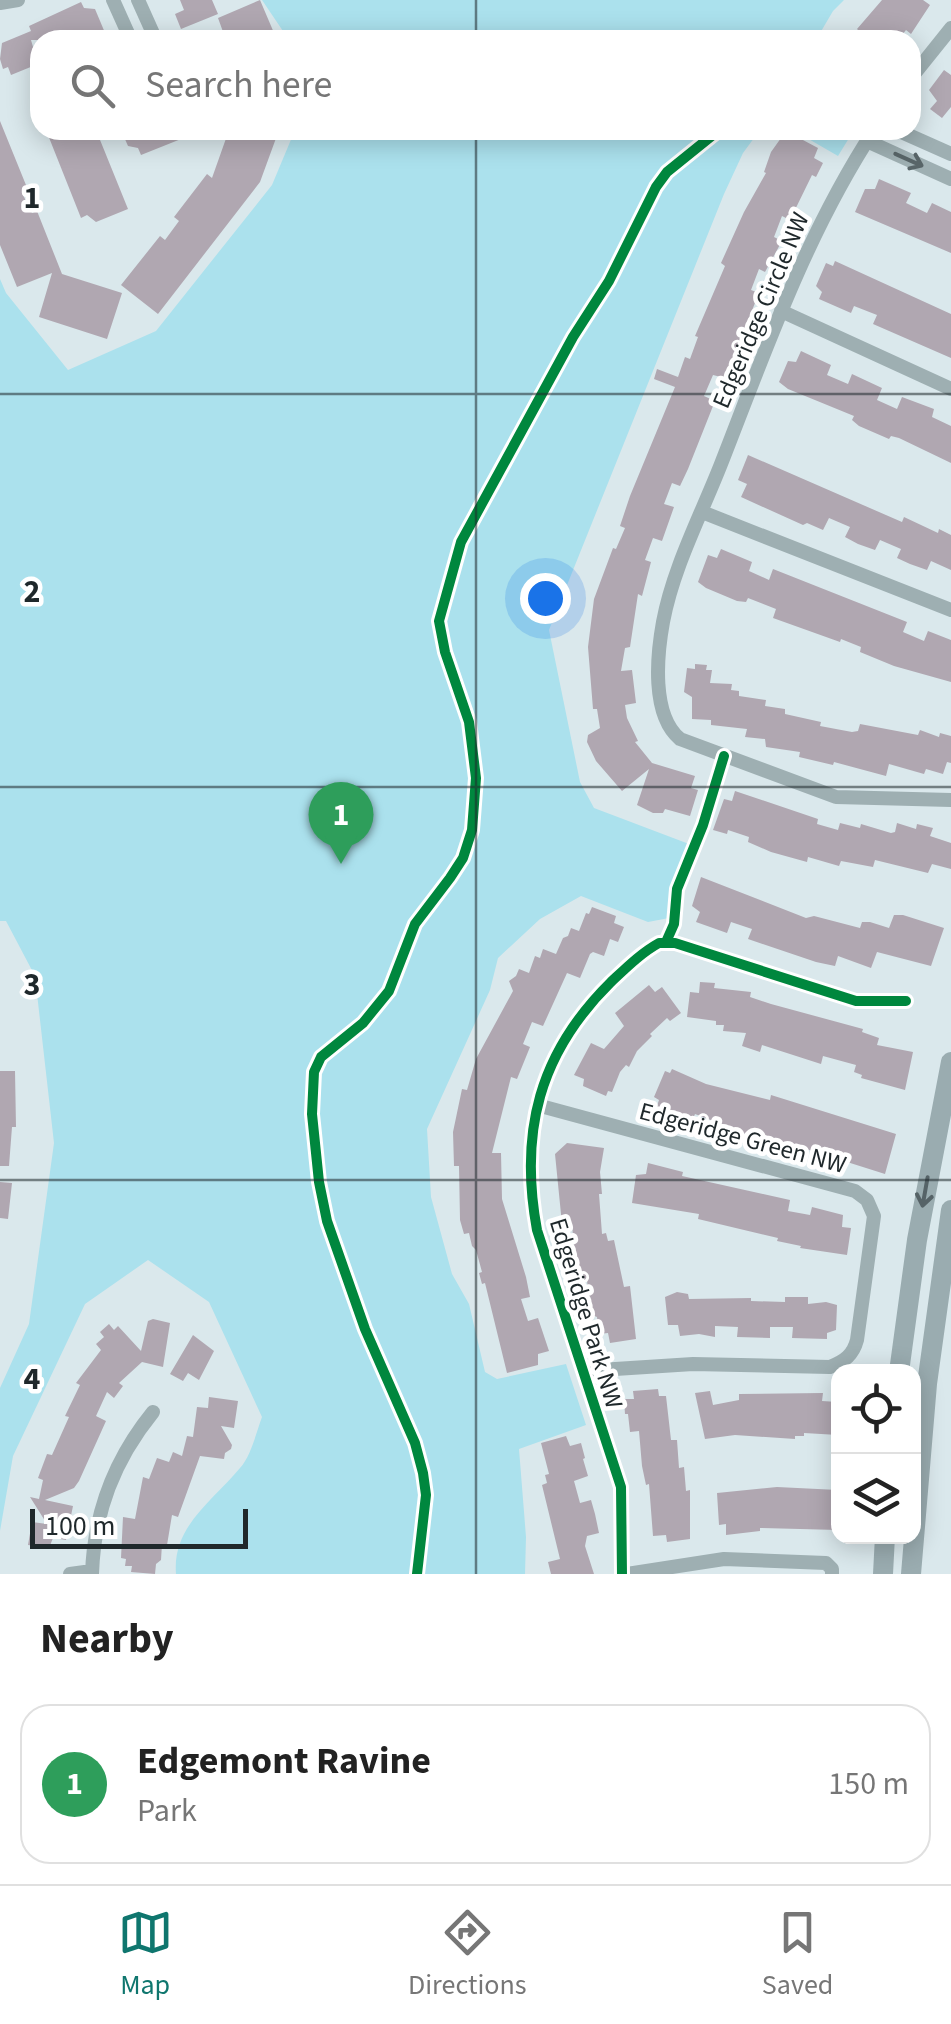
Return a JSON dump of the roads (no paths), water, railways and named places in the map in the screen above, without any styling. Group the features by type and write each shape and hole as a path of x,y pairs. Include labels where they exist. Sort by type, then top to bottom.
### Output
{"main road":[{"path":"900,1364 917,1240 951,1062"},
{"path":"912,1574 926,1384 951,1210"},
{"path":"883,1574 885,1544"}],"street":[{"path":"0,4 18,0"},
{"path":"113,0 126,30"},
{"path":"138,0 152,30"},
{"path":"921,66 951,28"},
{"name":"Edgeridge Circle NW","path":"867,140 833,196 780,311 674,584 660,645 660,697 670,730 688,742 836,797 951,800"},
{"path":"882,140 951,179"},
{"path":"920,140 951,154"},
{"path":"780,311 951,388"},
{"path":"702,512 951,610"},
{"name":"Edgeridge Park NW","path":"625,1574 620,1488 538,1230 532,1198 530,1138 550,1066 570,1030 607,986 659,943 675,944 856,1001 906,1001"},
{"name":"Edgeridge Green NW","path":"537,1105 854,1191 868,1200 874,1216 857,1340 852,1354 839,1363 830,1367 692,1364 584,1370"},
{"path":"70,1574 92,1573 99,1516 114,1470 129,1441 153,1412"},
{"path":"625,1574 724,1559 826,1563 832,1574"}],"place":[{"name":"Edgemont Ravine","path":"341,864"}]}
